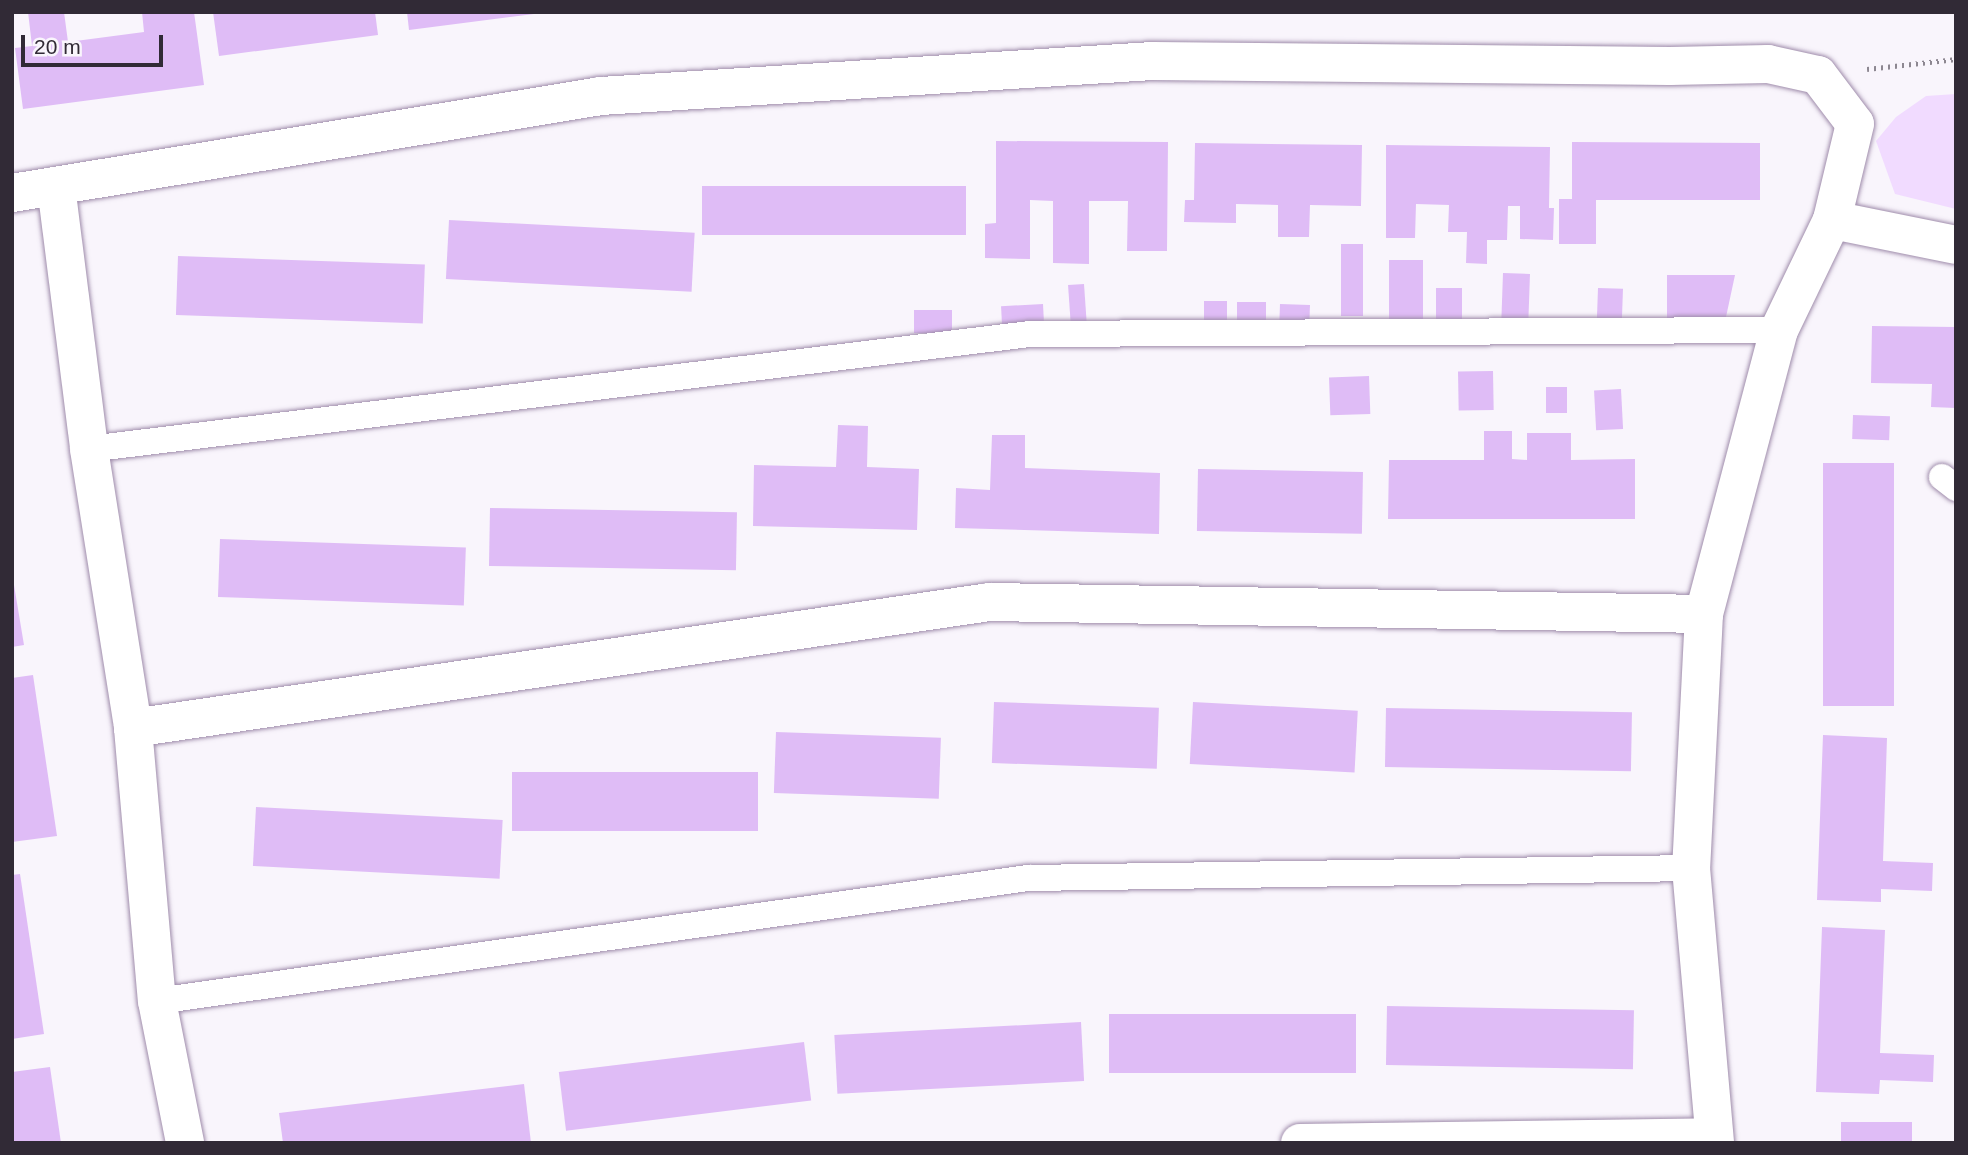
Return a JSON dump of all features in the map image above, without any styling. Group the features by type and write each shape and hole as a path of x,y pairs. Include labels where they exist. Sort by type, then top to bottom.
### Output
{"street":[{"path":"12,193 601,96 1153,61 1670,66 1768,64 1818,75 1854,124 1832,220 1779,330 1704,614 1691,868 1715,1140 1300,1143"},
{"path":"56,186 89,449 133,728 157,1002 185,1143"},
{"path":"1832,220 1956,245"},
{"path":"133,728 989,602 1704,614"}],"lane":[{"path":"89,449 1029,334 1779,330"},
{"path":"157,1002 1028,878 1691,868"}],"path":[{"path":"1818,75 1956,59"}],"shaded area":[{"path":"1956,94 1956,209 1895,194 1876,141 1896,117 1926,96"}],"building":[{"path":"28,12 64,12 68,42 144,32 142,12 194,12 204,85 23,109 15,48 32,46"},
{"path":"213,12 375,12 378,35 219,56"},
{"path":"407,12 534,12 534,14 409,30"},
{"path":"996,141 1168,142 1167,251 1127,251 1128,201 1089,201 1089,264 1053,263 1053,201 1030,200 1030,259 985,258 985,224 996,223"},
{"path":"1572,142 1760,143 1760,200 1596,200 1596,244 1559,244 1559,199 1572,199"},
{"path":"1195,143 1362,145 1361,206 1310,205 1309,237 1278,237 1278,205 1236,204 1236,223 1184,222 1185,200 1194,200"},
{"path":"1386,145 1550,147 1549,208 1554,208 1553,240 1520,239 1520,206 1508,206 1507,240 1487,240 1487,264 1466,263 1467,232 1448,232 1449,205 1416,204 1415,238 1386,238"},
{"path":"702,186 966,186 966,235 702,235"},
{"path":"449,220 695,233 692,292 446,279"},
{"path":"1341,244 1363,244 1363,316 1341,316"},
{"path":"178,256 425,265 423,324 176,315"},
{"path":"1389,260 1423,260 1423,319 1389,319"},
{"path":"1503,273 1530,274 1528,326 1501,325"},
{"path":"1667,275 1735,275 1726,317 1667,319"},
{"path":"1084,284 1087,324 1071,325 1068,285"},
{"path":"1436,288 1462,288 1462,321 1436,321"},
{"path":"1598,288 1623,289 1622,320 1597,319"},
{"path":"1204,301 1227,301 1227,321 1204,321"},
{"path":"1237,302 1266,302 1266,322 1237,322"},
{"path":"1043,304 1044,325 1002,327 1001,306"},
{"path":"1280,304 1310,305 1309,322 1279,321"},
{"path":"914,310 952,310 952,333 914,333"},
{"path":"1872,326 1956,327 1956,408 1931,407 1932,384 1871,383"},
{"path":"1493,371 1494,410 1459,411 1458,372"},
{"path":"1369,376 1370,414 1330,415 1329,377"},
{"path":"1546,387 1567,387 1567,413 1546,413"},
{"path":"1621,389 1623,429 1596,430 1594,390"},
{"path":"1853,415 1890,416 1889,440 1852,439"},
{"path":"838,425 868,426 867,467 919,469 917,530 753,526 754,465 836,467"},
{"path":"1484,431 1512,431 1512,459 1527,460 1527,433 1571,433 1571,460 1635,459 1635,519 1388,519 1389,460 1484,460"},
{"path":"992,435 1025,435 1025,468 1160,473 1159,534 955,528 956,488 990,490"},
{"path":"1823,463 1894,463 1894,706 1823,706"},
{"path":"1198,469 1363,472 1362,534 1197,531"},
{"path":"490,508 737,512 736,570 489,566"},
{"path":"220,539 466,548 464,606 218,597"},
{"path":"12,573 24,645 12,647"},
{"path":"33,675 57,836 12,842 12,678"},
{"path":"994,702 1159,708 1157,769 992,763"},
{"path":"1193,702 1358,711 1355,773 1190,764"},
{"path":"1386,708 1632,712 1631,771 1385,767"},
{"path":"776,732 941,738 939,799 774,793"},
{"path":"1823,735 1887,738 1883,861 1933,863 1932,891 1881,889 1881,902 1817,900"},
{"path":"512,772 758,772 758,831 512,831"},
{"path":"256,807 503,820 500,879 253,866"},
{"path":"20,874 44,1034 12,1039 12,875"},
{"path":"1822,927 1885,930 1880,1053 1934,1055 1933,1082 1880,1080 1879,1094 1816,1092"},
{"path":"1387,1006 1634,1010 1633,1069 1386,1065"},
{"path":"1109,1014 1356,1014 1356,1073 1109,1073"},
{"path":"1081,1022 1084,1081 837,1094 834,1035"},
{"path":"804,1042 811,1101 566,1131 559,1072"},
{"path":"50,1067 61,1143 12,1143 12,1072"},
{"path":"524,1084 531,1143 283,1143 279,1113"},
{"path":"1841,1122 1912,1122 1912,1143 1841,1143"}]}
